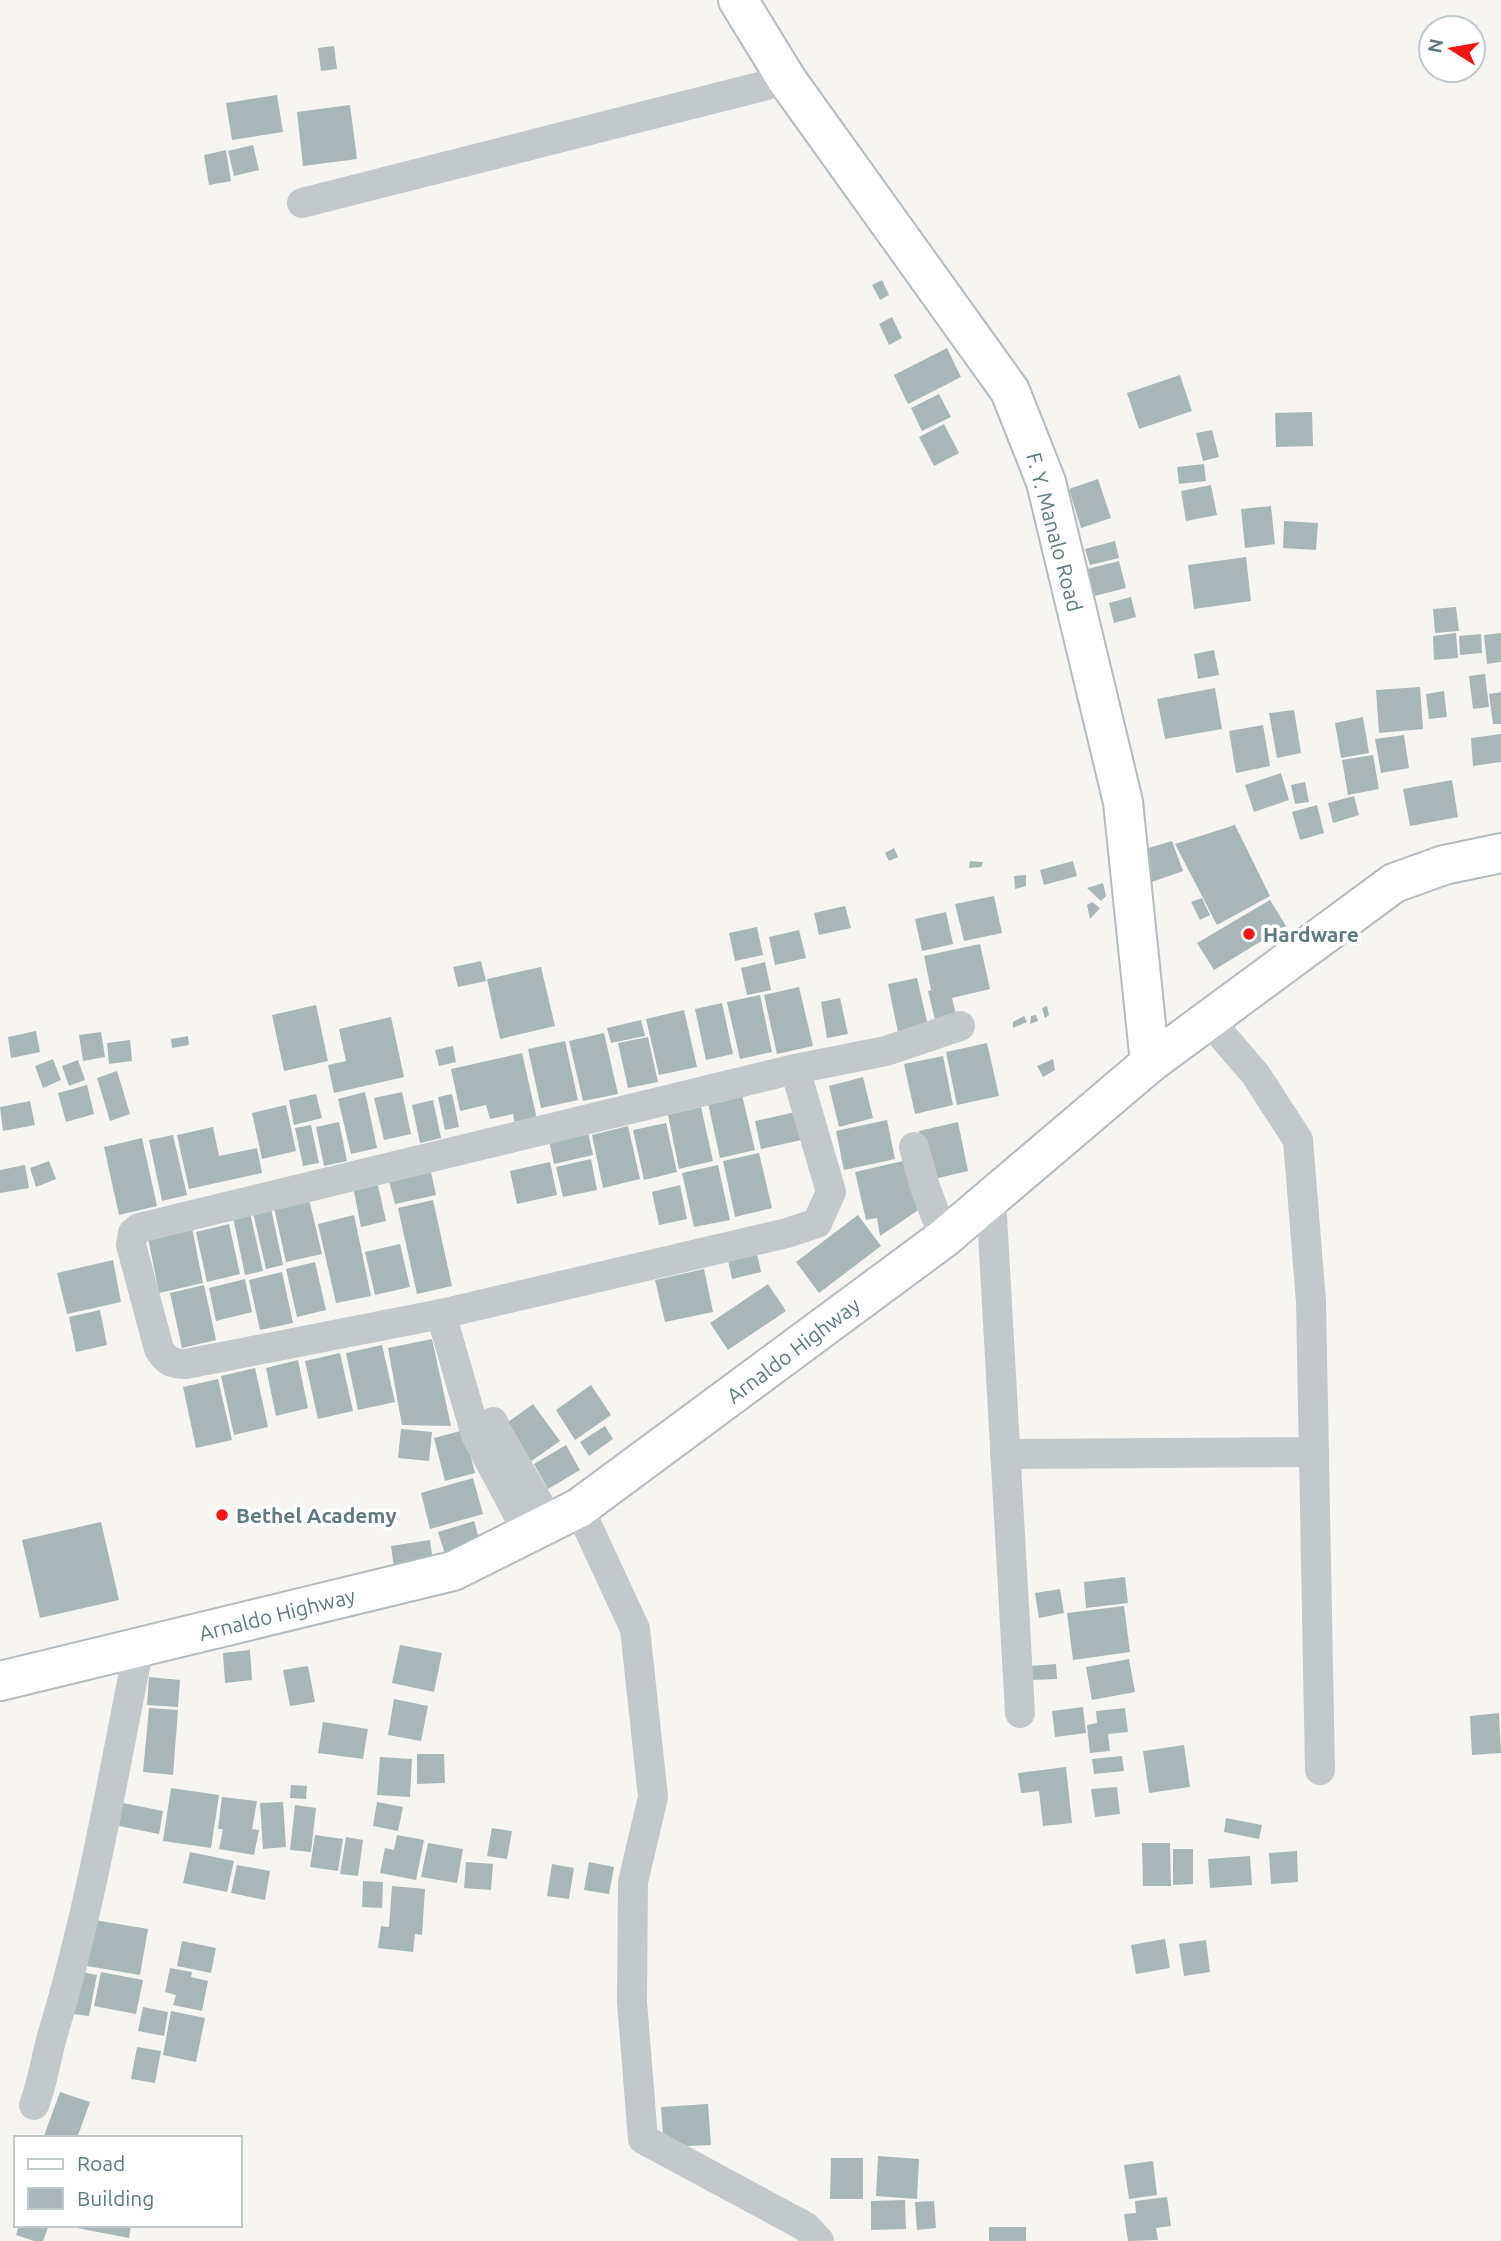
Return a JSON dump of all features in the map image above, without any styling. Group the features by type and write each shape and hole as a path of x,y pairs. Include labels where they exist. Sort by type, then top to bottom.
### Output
{"main road":[{"name":"F. Y. Manalo Road","path":"737,0 787,80 1010,391 1046,482 1123,802 1150,1063"},
{"name":"Arnaldo Highway","path":"0,1681 453,1571 552,1521 944,1238 1150,1063 1394,883 1444,865 1501,853"}],"street":[{"path":"302,203 787,80"},
{"path":"1208,1019 1256,1075 1298,1140 1311,1302 1320,1770"},
{"path":"795,1069 831,1192 817,1223 787,1233 451,1311 186,1364 174,1364 164,1359 159,1349 131,1245 131,1238 139,1227 795,1069 886,1051 960,1026"},
{"path":"914,1147 944,1238"},
{"path":"991,1198 1020,1713"},
{"path":"451,1311 486,1432 635,1629 653,1797 633,1882 632,2002 643,2139 806,2227 819,2241"},
{"path":"1005,1454 1314,1452"},
{"path":"34,2105 73,1967 139,1647"}],"building":[{"path":"334,46 337,69 321,71 318,48"},
{"path":"277,95 283,132 232,140 226,103"},
{"path":"350,105 357,159 303,166 297,112"},
{"path":"253,145 259,170 234,176 228,151"},
{"path":"226,150 231,181 209,185 204,155"},
{"path":"882,280 889,295 880,300 872,285"},
{"path":"892,317 902,338 889,345 879,324"},
{"path":"947,348 961,377 908,404 894,375"},
{"path":"1180,375 1192,411 1139,429 1127,393"},
{"path":"939,394 951,417 922,431 911,408"},
{"path":"1312,412 1313,446 1276,447 1275,413"},
{"path":"944,424 959,453 934,466 919,437"},
{"path":"1212,430 1219,457 1203,461 1196,433"},
{"path":"1204,464 1206,481 1179,484 1177,467"},
{"path":"1098,479 1111,518 1081,528 1069,489"},
{"path":"1211,485 1217,515 1186,521 1181,491"},
{"path":"1271,506 1275,544 1245,548 1241,509"},
{"path":"1284,521 1318,523 1316,550 1283,548"},
{"path":"1115,541 1119,558 1090,565 1085,549"},
{"path":"1246,557 1251,601 1194,609 1188,565"},
{"path":"1119,561 1126,588 1079,600 1072,573"},
{"path":"1131,597 1136,617 1114,623 1109,603"},
{"path":"1456,607 1459,631 1435,633 1433,609"},
{"path":"1456,633 1458,658 1434,660 1433,636"},
{"path":"1501,633 1501,662 1487,664 1484,635"},
{"path":"1481,634 1482,653 1460,655 1459,636"},
{"path":"1214,650 1219,675 1198,679 1194,654"},
{"path":"1485,674 1489,707 1473,709 1469,676"},
{"path":"1420,687 1423,729 1379,733 1376,690"},
{"path":"1215,688 1222,729 1165,739 1157,699"},
{"path":"1444,691 1447,717 1429,719 1426,694"},
{"path":"1501,692 1501,724 1493,724 1489,694"},
{"path":"1294,710 1301,753 1277,758 1269,713"},
{"path":"1363,717 1369,753 1341,758 1335,723"},
{"path":"1263,725 1270,766 1236,773 1229,731"},
{"path":"1501,734 1501,762 1473,766 1471,738"},
{"path":"1404,735 1409,768 1381,773 1375,739"},
{"path":"1373,755 1379,789 1348,795 1342,760"},
{"path":"1281,773 1289,800 1254,812 1245,785"},
{"path":"1452,780 1458,817 1410,826 1403,789"},
{"path":"1305,782 1309,802 1295,804 1291,785"},
{"path":"1354,796 1359,815 1333,823 1328,803"},
{"path":"1317,805 1324,833 1300,840 1292,812"},
{"path":"1235,825 1270,896 1217,925 1175,844"},
{"path":"1172,841 1183,871 1152,882 1142,850"},
{"path":"894,848 898,857 889,861 885,853"},
{"path":"970,861 983,862 981,867 969,868"},
{"path":"1073,861 1077,876 1044,885 1040,870"},
{"path":"1026,875 1026,886 1015,889 1014,876"},
{"path":"1103,883 1106,896 1101,901 1087,888"},
{"path":"994,896 1002,933 964,941 955,904"},
{"path":"1202,898 1210,915 1200,920 1191,902"},
{"path":"1270,900 1286,926 1214,970 1197,943"},
{"path":"1092,902 1100,908 1090,919 1087,905"},
{"path":"845,906 851,928 819,935 814,913"},
{"path":"946,912 953,944 922,951 915,919"},
{"path":"757,927 763,955 735,961 729,933"},
{"path":"799,930 806,958 775,965 769,937"},
{"path":"980,944 990,989 952,998 957,1019 936,1024 928,991 931,990 924,956"},
{"path":"481,961 486,981 458,987 453,967"},
{"path":"765,962 771,990 747,995 741,968"},
{"path":"541,967 555,1026 500,1039 487,979"},
{"path":"917,978 928,1026 898,1032 888,984"},
{"path":"799,987 813,1046 777,1054 764,995"},
{"path":"760,995 772,1052 740,1059 727,1002"},
{"path":"840,998 848,1034 827,1038 821,1002"},
{"path":"722,1003 733,1054 706,1060 695,1009"},
{"path":"316,1005 328,1061 284,1071 272,1015"},
{"path":"1047,1006 1049,1015 1045,1018 1042,1008"},
{"path":"684,1010 697,1067 659,1075 646,1019"},
{"path":"1036,1015 1038,1021 1030,1024 1031,1016"},
{"path":"1024,1016 1027,1022 1013,1028 1013,1022"},
{"path":"391,1017 404,1077 334,1093 328,1065 346,1061 339,1029"},
{"path":"641,1020 645,1036 611,1043 607,1028"},
{"path":"36,1031 40,1052 11,1058 8,1037"},
{"path":"101,1032 105,1057 83,1061 79,1035"},
{"path":"604,1033 618,1094 583,1101 569,1041"},
{"path":"188,1036 189,1045 172,1048 171,1039"},
{"path":"648,1037 658,1082 628,1088 618,1043"},
{"path":"130,1040 132,1061 109,1064 107,1043"},
{"path":"565,1041 578,1100 541,1108 528,1049"},
{"path":"987,1043 999,1096 957,1105 946,1052"},
{"path":"453,1046 456,1062 439,1066 435,1050"},
{"path":"522,1053 537,1119 515,1124 513,1114 490,1119 486,1105 460,1111 451,1069"},
{"path":"943,1056 953,1105 915,1114 904,1064"},
{"path":"53,1059 61,1080 43,1088 35,1066"},
{"path":"1053,1059 1055,1070 1043,1077 1037,1066"},
{"path":"78,1060 85,1080 69,1086 62,1066"},
{"path":"117,1071 130,1114 110,1121 97,1078"},
{"path":"863,1077 873,1118 839,1127 829,1086"},
{"path":"87,1085 94,1114 66,1122 58,1093"},
{"path":"365,1092 377,1148 351,1154 338,1099"},
{"path":"402,1092 411,1134 384,1140 374,1098"},
{"path":"316,1094 322,1118 294,1125 289,1100"},
{"path":"452,1094 459,1127 445,1130 438,1097"},
{"path":"742,1095 755,1150 720,1158 708,1103"},
{"path":"433,1100 441,1138 420,1143 412,1105"},
{"path":"30,1101 35,1125 3,1131 0,1107"},
{"path":"286,1105 296,1151 262,1159 252,1113"},
{"path":"701,1107 713,1161 679,1169 668,1115"},
{"path":"800,1111 806,1139 761,1149 755,1121"},
{"path":"887,1120 895,1159 844,1170 836,1131"},
{"path":"339,1122 347,1161 324,1166 316,1127"},
{"path":"958,1122 968,1171 930,1180 919,1131"},
{"path":"666,1123 677,1172 644,1180 633,1130"},
{"path":"311,1125 319,1163 303,1166 295,1128"},
{"path":"628,1126 640,1179 603,1188 592,1135"},
{"path":"213,1127 219,1156 257,1148 262,1173 189,1189 177,1135"},
{"path":"588,1132 593,1155 554,1164 549,1140"},
{"path":"173,1135 187,1195 162,1201 149,1140"},
{"path":"142,1138 157,1206 119,1215 104,1147"},
{"path":"759,1153 772,1208 735,1217 723,1161"},
{"path":"591,1159 597,1190 563,1197 556,1167"},
{"path":"49,1161 56,1179 36,1187 30,1168"},
{"path":"903,1161 920,1209 880,1236 877,1218 866,1220 855,1172"},
{"path":"550,1162 557,1195 517,1204 510,1171"},
{"path":"25,1165 29,1188 0,1193 0,1170"},
{"path":"718,1165 730,1220 694,1227 682,1173"},
{"path":"431,1172 436,1195 395,1204 389,1181"},
{"path":"377,1181 386,1221 361,1227 353,1187"},
{"path":"680,1185 687,1219 659,1225 652,1192"},
{"path":"308,1195 322,1254 286,1262 273,1203"},
{"path":"433,1200 452,1286 417,1294 398,1208"},
{"path":"270,1204 283,1265 266,1269 252,1208"},
{"path":"250,1213 263,1271 245,1275 233,1217"},
{"path":"354,1215 371,1296 336,1303 318,1224"},
{"path":"858,1215 881,1246 819,1293 796,1262"},
{"path":"229,1224 240,1274 207,1282 196,1232"},
{"path":"192,1228 203,1283 159,1293 148,1238"},
{"path":"400,1244 410,1287 375,1295 365,1252"},
{"path":"755,1244 761,1272 732,1279 726,1251"},
{"path":"113,1260 121,1302 67,1314 57,1273"},
{"path":"315,1262 326,1310 297,1317 286,1269"},
{"path":"704,1269 713,1312 665,1322 655,1280"},
{"path":"282,1272 293,1323 260,1330 249,1280"},
{"path":"245,1279 252,1312 216,1321 209,1288"},
{"path":"768,1284 786,1311 728,1350 710,1323"},
{"path":"204,1285 216,1340 182,1348 170,1293"},
{"path":"100,1310 107,1345 76,1352 69,1317"},
{"path":"432,1339 451,1426 402,1425 388,1348"},
{"path":"382,1345 395,1402 358,1410 346,1353"},
{"path":"340,1353 353,1411 318,1419 305,1361"},
{"path":"298,1360 308,1408 276,1416 266,1368"},
{"path":"255,1368 268,1427 234,1435 221,1376"},
{"path":"218,1379 232,1440 196,1448 183,1387"},
{"path":"591,1385 611,1415 575,1440 556,1410"},
{"path":"533,1404 560,1441 530,1462 504,1425"},
{"path":"605,1426 613,1439 589,1456 580,1442"},
{"path":"401,1429 432,1432 429,1461 398,1458"},
{"path":"464,1430 475,1473 445,1481 434,1438"},
{"path":"566,1445 580,1470 548,1489 534,1464"},
{"path":"473,1478 483,1514 430,1529 421,1493"},
{"path":"474,1521 482,1549 447,1560 438,1532"},
{"path":"101,1522 119,1600 40,1618 22,1540"},
{"path":"430,1540 433,1562 394,1568 391,1546"},
{"path":"1125,1577 1128,1603 1086,1608 1084,1582"},
{"path":"1060,1589 1064,1613 1039,1618 1035,1593"},
{"path":"1124,1606 1130,1652 1073,1660 1067,1613"},
{"path":"400,1645 442,1653 434,1692 392,1683"},
{"path":"250,1650 252,1680 225,1683 223,1653"},
{"path":"1129,1659 1135,1692 1092,1700 1086,1667"},
{"path":"1056,1664 1057,1679 1030,1680 1030,1666"},
{"path":"308,1666 315,1702 290,1706 283,1670"},
{"path":"149,1677 180,1680 178,1707 147,1705"},
{"path":"394,1699 428,1706 421,1741 388,1735"},
{"path":"1083,1707 1086,1733 1055,1737 1052,1711"},
{"path":"149,1708 178,1710 173,1775 143,1772"},
{"path":"1125,1708 1128,1732 1108,1734 1110,1751 1090,1753 1087,1725 1097,1723 1096,1711"},
{"path":"1499,1713 1501,1753 1472,1755 1470,1716"},
{"path":"323,1722 368,1729 363,1759 318,1753"},
{"path":"1184,1745 1190,1787 1149,1793 1143,1751"},
{"path":"417,1754 444,1754 445,1783 417,1784"},
{"path":"1122,1756 1124,1771 1094,1774 1092,1759"},
{"path":"380,1757 412,1759 410,1797 377,1795"},
{"path":"1066,1767 1072,1823 1043,1826 1039,1791 1021,1793 1018,1773"},
{"path":"291,1785 307,1786 306,1799 290,1798"},
{"path":"1117,1787 1120,1814 1095,1817 1091,1789"},
{"path":"171,1788 219,1795 211,1848 163,1841"},
{"path":"222,1797 257,1801 252,1829 259,1830 254,1855 219,1849 223,1829 218,1829"},
{"path":"283,1802 286,1847 263,1849 260,1803"},
{"path":"377,1802 403,1807 398,1831 373,1826"},
{"path":"123,1803 163,1811 159,1834 119,1826"},
{"path":"295,1805 316,1808 311,1852 290,1850"},
{"path":"1226,1818 1262,1825 1259,1839 1224,1832"},
{"path":"492,1828 512,1831 507,1859 487,1856"},
{"path":"315,1835 343,1839 338,1871 310,1867"},
{"path":"397,1835 424,1840 416,1880 380,1873 385,1848 394,1850"},
{"path":"346,1837 363,1840 358,1876 340,1874"},
{"path":"428,1843 463,1849 457,1883 421,1877"},
{"path":"1142,1843 1170,1843 1171,1886 1143,1886"},
{"path":"1173,1849 1193,1849 1193,1884 1173,1885"},
{"path":"1297,1851 1298,1882 1271,1884 1269,1853"},
{"path":"190,1852 234,1861 227,1892 183,1883"},
{"path":"1250,1856 1252,1885 1210,1888 1208,1859"},
{"path":"466,1862 493,1864 491,1890 464,1888"},
{"path":"589,1862 614,1867 609,1894 584,1890"},
{"path":"552,1864 574,1868 569,1899 547,1896"},
{"path":"237,1865 270,1871 265,1900 231,1893"},
{"path":"363,1881 383,1882 382,1908 362,1907"},
{"path":"392,1886 425,1889 422,1935 415,1934 413,1952 378,1948 381,1926 389,1927"},
{"path":"95,1920 148,1929 140,1975 87,1966"},
{"path":"1165,1939 1170,1968 1136,1974 1131,1945"},
{"path":"1206,1940 1210,1972 1184,1976 1179,1944"},
{"path":"182,1941 216,1948 211,1973 177,1966"},
{"path":"170,1968 192,1972 191,1977 208,1981 202,2011 173,2005 176,1995 165,1992"},
{"path":"81,1972 97,1975 89,2016 73,2014"},
{"path":"101,1972 143,1980 136,2014 94,2006"},
{"path":"143,2007 168,2012 164,2036 138,2031"},
{"path":"171,2011 205,2018 196,2062 163,2055"},
{"path":"137,2047 161,2051 155,2083 131,2079"},
{"path":"60,2092 90,2102 78,2136 44,2136"},
{"path":"708,2104 711,2145 664,2147 661,2107"},
{"path":"878,2156 919,2159 917,2199 876,2196"},
{"path":"831,2158 863,2158 863,2199 830,2199"},
{"path":"1153,2161 1157,2195 1129,2199 1124,2165"},
{"path":"1167,2197 1171,2226 1156,2228 1158,2240 1128,2241 1124,2214 1136,2213 1135,2201"},
{"path":"905,2200 906,2229 871,2230 871,2201"},
{"path":"934,2201 936,2228 917,2230 915,2202"},
{"path":"18,2227 48,2227 43,2241 16,2235"},
{"path":"77,2227 131,2227 129,2238"},
{"path":"989,2227 1026,2227 1026,2241 989,2241"}],"place":[{"name":"Hardware","path":"1249,934"},
{"name":"Bethel Academy","path":"222,1515"}]}
